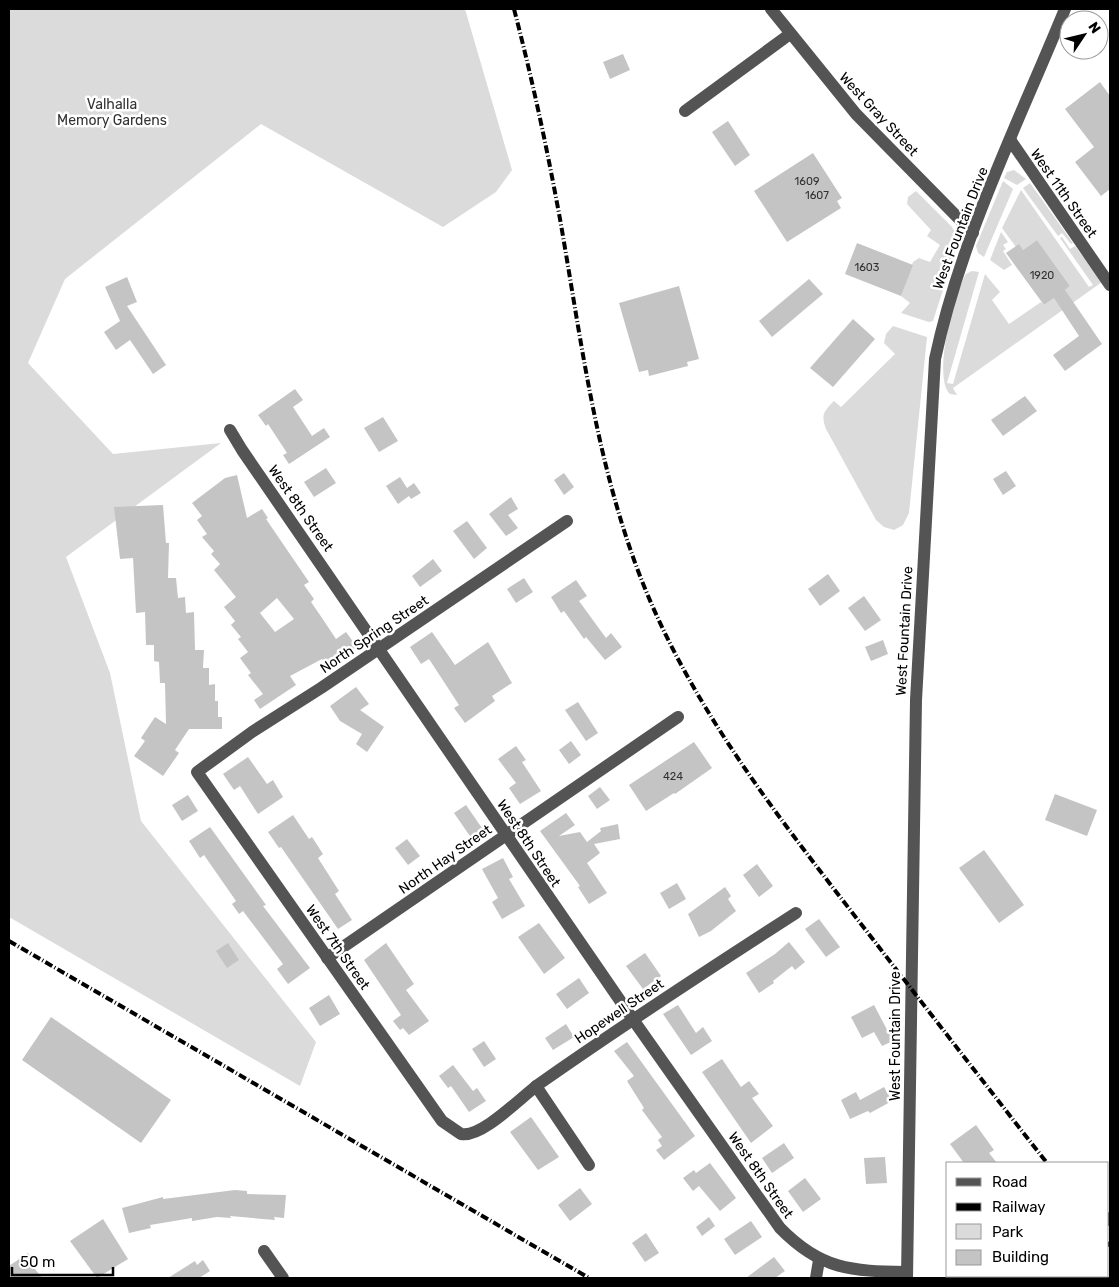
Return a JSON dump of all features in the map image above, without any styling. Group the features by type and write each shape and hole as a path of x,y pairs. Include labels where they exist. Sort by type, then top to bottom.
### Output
{"street":[{"name":"West Gray Street","path":"772,9 790,34 856,114 973,233"},
{"name":"West Fountain Drive","path":"907,1275 914,779 927,468 935,359 947,305 992,181 1011,141 1065,9"},
{"path":"685,111 790,34"},
{"name":"West 11th Street","path":"1011,141 1110,285"},
{"name":"West 8th Street","path":"230,430 632,1018 780,1228 802,1249 819,1260 852,1269 907,1275"},
{"name":"North Spring Street","path":"197,772 252,732 567,521"},
{"name":"North Hay Street","path":"327,958 678,717"},
{"name":"West 7th Street","path":"197,772 442,1121 461,1134"},
{"name":"Hopewell Street","path":"461,1134 477,1132 536,1086 632,1018 796,913"},
{"path":"536,1086 589,1165"},
{"path":"264,1251 283,1278"},
{"path":"816,1278 819,1260"}],"green space":[{"name":"Valhalla Memory Gardens","path":"9,9 465,9 512,170 496,192 443,227 261,124 65,279 28,363 113,454 221,443 66,557 110,673 141,821 316,1042 300,1086 9,917"},
{"path":"1014,170 1026,179 1017,185 1004,178 1007,172"},
{"path":"1003,181 1013,189 984,257 978,253 976,246"},
{"path":"1030,183 1073,243 1071,244 1062,233 1058,236 1023,188"},
{"path":"1021,190 1089,287 1093,285 1060,238 1062,237 1070,249 1075,246 1102,282 953,388 957,395 950,394 945,385 943,371 944,354 951,316 966,274 972,271 979,272 947,383 953,384 985,274 1000,292 992,300 1009,324 1041,302 1044,305 1070,286 1037,240 1023,250 1019,245 1016,247 1002,228"},
{"path":"916,191 952,227 959,240 933,321 929,322 901,313 910,303 901,296 913,262 919,258 930,262 940,245 927,236 931,230 907,204 908,197"},
{"path":"1001,232 1008,242 1003,245 1006,249 1003,251 1012,265 1004,270 990,260"},
{"path":"893,326 927,337 909,513 903,525 894,530 884,527 876,520 826,429 823,417 825,411 834,401 841,407 895,354 884,343 886,334"}],"building":[{"path":"623,54 630,70 610,79 603,62"},
{"path":"1100,82 1110,96 1110,189 1101,196 1075,162 1094,147 1065,109"},
{"path":"728,121 750,155 735,166 712,132"},
{"path":"813,153 842,198 837,201 841,208 787,242 754,191"},
{"path":"1037,240 1070,286 1065,290 1102,344 1065,371 1053,355 1079,336 1054,298 1044,305 1006,253 1019,244 1023,250"},
{"path":"857,243 913,265 901,296 845,274"},
{"path":"127,277 137,302 127,306 166,365 153,374 130,340 116,350 104,332 120,321 105,287"},
{"path":"809,279 823,294 772,337 759,321"},
{"path":"679,286 699,359 687,362 688,366 649,376 648,370 639,372 619,303"},
{"path":"853,319 875,339 833,387 810,368"},
{"path":"295,389 303,400 293,407 312,436 324,428 330,437 289,464 283,455 287,453 268,424 266,426 258,415"},
{"path":"1025,396 1037,411 1003,436 991,420"},
{"path":"383,417 398,441 379,452 364,428"},
{"path":"326,468 336,483 314,497 304,482"},
{"path":"1006,471 1016,486 1003,495 993,479"},
{"path":"564,473 574,487 564,495 554,480"},
{"path":"237,475 247,518 262,509 268,518 266,519 309,582 304,585 314,599 311,602 336,639 346,632 357,647 328,668 322,659 290,676 296,685 260,709 254,700 263,694 248,675 251,673 240,658 248,652 238,639 241,637 231,625 235,621 224,607 236,597 214,570 220,564 211,554 214,551 202,537 207,534 197,520 202,516 192,503 225,478","holes":["277,598 294,619 275,632 260,613"]},
{"path":"400,477 407,488 414,483 421,493 411,499 409,496 398,504 386,486"},
{"path":"511,497 518,509 508,515 518,528 506,536 489,514"},
{"path":"163,505 166,543 169,543 168,578 176,578 178,598 185,597 186,613 194,612 195,650 204,650 203,668 209,668 209,685 215,684 215,701 218,701 218,717 222,717 222,729 189,729 175,750 179,753 163,776 134,756 145,741 141,738 155,717 166,724 165,683 160,683 159,662 154,661 154,645 146,645 145,612 136,613 133,558 120,559 114,507"},
{"path":"467,521 487,548 474,559 453,531"},
{"path":"433,559 442,571 420,587 412,576"},
{"path":"828,574 840,591 820,606 808,589"},
{"path":"524,578 533,592 516,603 507,589"},
{"path":"576,580 587,596 579,601 606,638 611,633 622,647 605,660 586,637 584,639 564,611 561,613 551,597"},
{"path":"864,596 881,620 865,631 848,608"},
{"path":"432,632 455,665 488,642 512,683 492,696 495,701 465,723 454,708 459,705 429,659 421,664 410,647"},
{"path":"883,640 888,654 871,661 865,647"},
{"path":"356,687 369,704 360,710 384,727 367,752 356,744 362,734 340,721 330,706"},
{"path":"578,702 598,733 586,741 565,710"},
{"path":"571,741 581,755 569,764 559,750"},
{"path":"694,742 712,768 675,794 646,811 629,785"},
{"path":"516,746 526,760 522,762 541,791 520,804 509,788 516,783 498,759"},
{"path":"248,757 267,784 273,780 283,797 258,814 240,786 234,790 223,774"},
{"path":"600,787 610,800 597,809 588,796"},
{"path":"1055,794 1097,810 1087,836 1045,820"},
{"path":"188,795 198,811 182,821 172,805"},
{"path":"466,805 484,831 472,839 454,813"},
{"path":"566,813 575,825 559,836 580,832 587,842 601,831 600,828 618,824 620,839 594,844 600,853 587,863 607,893 589,904 578,887 580,886 540,831"},
{"path":"293,815 309,839 312,837 323,854 318,858 339,891 335,894 352,920 338,929 281,847 279,848 268,832"},
{"path":"210,827 266,905 263,906 310,968 288,984 277,969 283,964 243,911 239,914 232,904 236,901 204,855 200,858 189,841"},
{"path":"407,839 420,856 408,865 395,848"},
{"path":"984,850 1024,905 999,923 959,868"},
{"path":"503,858 513,877 509,879 525,906 502,919 492,902 498,898 482,869"},
{"path":"757,864 773,886 759,897 743,875"},
{"path":"677,883 686,899 669,909 660,893"},
{"path":"725,887 731,896 728,899 736,911 711,931 699,937 688,914"},
{"path":"819,919 840,947 826,957 805,929"},
{"path":"539,923 565,958 544,974 518,937"},
{"path":"789,942 805,962 795,970 792,966 773,981 774,983 759,993 746,973 775,954"},
{"path":"228,943 239,960 227,968 216,951"},
{"path":"386,943 414,984 406,990 429,1021 409,1035 403,1028 400,1030 393,1021 401,1015 364,960"},
{"path":"645,953 661,976 643,989 626,966"},
{"path":"579,978 589,993 567,1009 556,994"},
{"path":"329,995 340,1014 320,1026 309,1008"},
{"path":"678,1005 696,1033 703,1027 712,1041 691,1055 663,1014"},
{"path":"874,1005 893,1041 882,1046 874,1032 862,1038 851,1017"},
{"path":"51,1017 171,1100 141,1143 22,1060"},
{"path":"566,1024 574,1037 553,1050 545,1038"},
{"path":"484,1041 496,1059 484,1067 472,1049"},
{"path":"627,1042 695,1136 664,1160 656,1150 662,1146 658,1140 662,1137 642,1110 644,1108 627,1081 634,1076 614,1051"},
{"path":"722,1059 741,1087 749,1081 759,1094 752,1098 773,1126 751,1143 702,1072"},
{"path":"453,1065 473,1091 477,1088 486,1101 469,1112 451,1086 448,1088 439,1076"},
{"path":"884,1087 892,1101 870,1113 868,1111 850,1119 841,1100 856,1092 860,1100"},
{"path":"531,1117 559,1157 538,1170 510,1132"},
{"path":"976,1125 994,1150 989,1153 996,1162 963,1162 950,1144"},
{"path":"784,1143 794,1158 772,1173 762,1158"},
{"path":"885,1157 887,1183 866,1184 864,1158"},
{"path":"710,1163 736,1198 720,1211 699,1186 693,1191 683,1178 694,1170 696,1173"},
{"path":"805,1178 821,1199 803,1212 788,1191"},
{"path":"580,1188 592,1204 570,1221 558,1205"},
{"path":"235,1190 247,1191 247,1194 286,1195 284,1218 274,1217 275,1220 230,1216 231,1218 217,1217 192,1221 192,1218 150,1225 151,1228 129,1233 122,1208 163,1197 163,1199"},
{"path":"709,1217 715,1226 702,1236 696,1227"},
{"path":"103,1219 128,1259 97,1278 70,1241"},
{"path":"751,1221 762,1237 735,1255 724,1239"},
{"path":"646,1233 659,1253 645,1262 632,1243"},
{"path":"28,1253 34,1262 31,1264 42,1278 9,1278 9,1266"},
{"path":"774,1257 785,1271 775,1278 746,1278"},
{"path":"203,1260 210,1271 199,1278 168,1278 195,1261 197,1265"}],"railway":[{"path":"514,9 550,166 598,432 619,516 652,606 700,698 727,742 787,828 1046,1162"},
{"path":"9,941 589,1278"}]}
